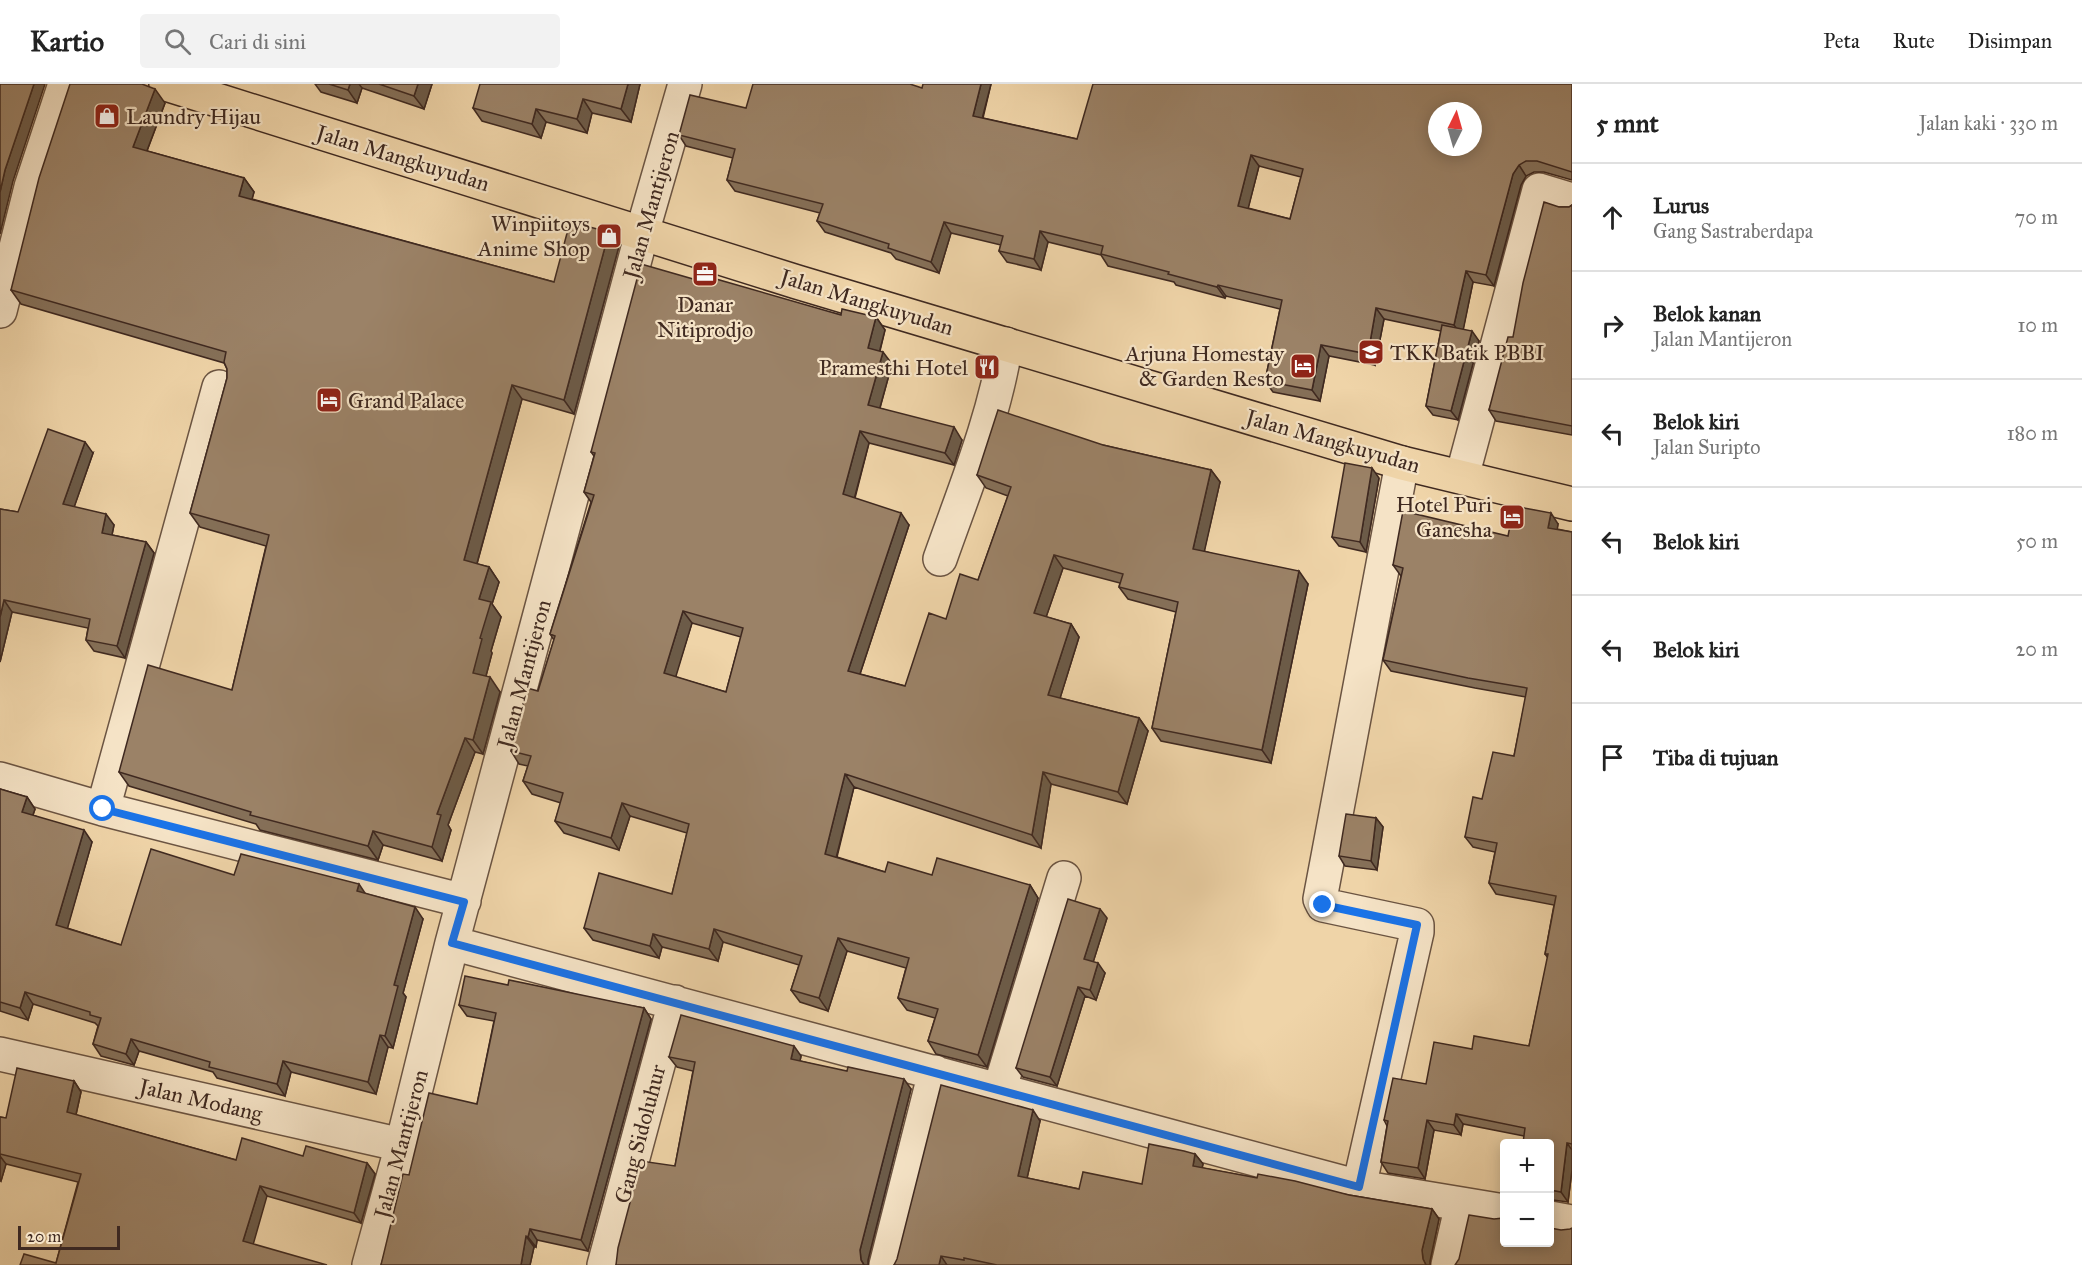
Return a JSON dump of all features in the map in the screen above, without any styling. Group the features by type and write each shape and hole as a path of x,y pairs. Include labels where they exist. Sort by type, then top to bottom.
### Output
{"main road":[{"name":"Jalan Mangkuyudan","path":"176,86 642,233 1402,463 1572,504"}],"street":[{"path":"0,311 31,187 64,84"},
{"name":"Jalan Mantijeron","path":"369,1265 402,1145 452,943 642,233 685,84"},
{"path":"1462,477 1539,190 1572,200"},
{"path":"940,559 982,444 1003,366 1006,344"},
{"path":"103,809 219,387"},
{"path":"1359,1187 1417,925 1323,905 1320,899 1402,463"},
{"path":"0,779 103,809 464,902"},
{"path":"999,1091 1064,878"},
{"path":"452,943 1359,1187 1500,1210"},
{"name":"Gang Sidoluhur","path":"604,1265 675,1002"},
{"name":"Jalan Modang","path":"0,1054 402,1145"},
{"path":"886,1265 935,1072"},
{"path":"1448,1265 1462,1204"},
{"path":"1554,1219 1572,1222"}],"building":[{"path":"0,84 34,84 5,170 0,192"},
{"path":"70,84 142,84 155,89 133,147 244,178 239,196 554,282 570,222 609,232 564,400 512,385 464,560 489,567 479,599 491,602 480,638 482,639 473,673 490,677 473,740 465,738 437,814 441,815 432,847 373,831 368,846 250,815 251,812 119,772 148,665 232,690 269,535 190,513 227,378 224,362 226,352 11,290 39,178"},
{"path":"329,84 350,84 348,90"},
{"path":"379,84 418,84 414,96"},
{"path":"480,84 628,84 621,109 583,99 577,119 536,109 532,124 473,108"},
{"path":"753,84 910,84 922,88 923,84 981,84 973,116 1077,139 1093,84 1572,84 1572,172 1537,161 1526,161 1519,165 1513,174 1486,275 1466,271 1454,325 1376,308 1368,354 1321,345 1312,390 1265,381 1282,300 1168,274 1169,272 1101,254 1103,246 1040,231 1034,259 999,251 1003,236 944,222 931,262 888,248 889,244 817,221 823,204 727,180 735,149 679,135 690,95 746,108","holes":["1251,155 1303,169 1290,219 1238,206"]},
{"path":"1544,202 1559,207 1572,205 1572,426 1489,410 1508,337 1513,337 1523,283"},
{"path":"641,264 714,285 716,279 841,315 842,309 876,317 868,348 883,352 868,405 954,427 945,453 860,431 843,494 901,513 848,671 905,686 929,613 946,619 960,574 978,580 1011,487 977,475 998,410 1103,445 1211,470 1193,549 1299,571 1262,750 1152,728 1178,602 1119,587 1123,574 1054,555 1034,613 1071,624 1048,695 1139,718 1118,792 1043,772 1032,835 845,774 825,854 885,872 888,862 932,875 937,858 1030,885 978,1055 928,1041 938,1009 898,998 909,958 838,938 819,998 791,990 802,956 714,929 709,949 653,934 650,946 584,928 599,873 672,894 689,824 622,803 611,838 555,821 563,793 523,781 531,756 511,751 527,688 538,691 555,636 550,634 594,495 584,492 595,453 591,452","holes":["683,611 743,628 726,692 664,673"]},
{"path":"1442,325 1472,331 1451,411 1426,406"},
{"path":"48,429 85,442 63,504 106,514 102,533 146,542 117,646 86,640 90,619 4,600 0,617 0,509 18,512"},
{"path":"1345,463 1372,468 1360,542 1332,537"},
{"path":"1514,506 1551,513 1548,528 1572,532 1572,1144 1567,1143 1561,1192 1554,1191 1554,1139 1524,1139 1525,1128 1456,1114 1454,1125 1427,1120 1418,1168 1381,1162 1388,1121 1384,1120 1393,1078 1426,1084 1434,1042 1472,1049 1474,1036 1529,1046 1548,954 1545,954 1556,896 1489,883 1497,843 1465,837 1473,797 1482,799 1493,752 1514,756 1527,688 1383,660 1403,568 1393,565 1403,511 1508,536"},
{"path":"0,789 27,797 22,812 84,830 56,925 121,945 151,849 234,875 241,854 359,884 357,891 415,907 394,985 398,986 385,1036 380,1035 368,1082 283,1061 277,1084 209,1067 210,1062 131,1039 126,1054 93,1044 101,1018 90,1015 90,1012 25,992 20,1008 0,1002"},
{"path":"1346,814 1376,818 1371,861 1339,856"},
{"path":"1068,899 1100,909 1084,959 1098,963 1090,990 1078,987 1050,1077 1016,1068"},
{"path":"465,976 508,985 509,980 644,1008 581,1240 530,1229 528,1237 526,1236 521,1265 381,1265 403,1174 409,1175 429,1093 477,1104 496,1013 459,1005"},
{"path":"681,1015 794,1046 791,1059 847,1071 848,1067 904,1079 860,1250 864,1265 616,1265 618,1248 641,1161 675,1166 695,1062 669,1057"},
{"path":"17,1068 74,1081 67,1112 236,1160 242,1138 303,1156 306,1146 367,1163 354,1213 260,1186 243,1241 327,1265 20,1265 24,1254 56,1263 81,1174 0,1154 0,1117 6,1118"},
{"path":"941,1085 1033,1110 1018,1176 1079,1189 1083,1172 1142,1184 1149,1144 1184,1151 1195,1154 1193,1166 1257,1178 1258,1174 1349,1195 1432,1209 1422,1250 1426,1265 997,1265 941,1256 939,1265 894,1265"},
{"path":"1469,1215 1500,1218 1500,1247 1554,1247 1554,1229 1572,1228 1572,1265 1455,1265 1459,1259"}],"place":[{"name":"Laundry Hijau","path":"107,116"},
{"name":"Winpiitoys Anime Shop","path":"609,236"},
{"name":"Danar Nitiprodjo","path":"705,274"},
{"name":"TKK Batik PBBI","path":"1371,352"},
{"name":"Arjuna Homestay & Garden Resto","path":"1303,366"},
{"name":"Pramesthi Hotel","path":"987,367"},
{"name":"Grand Palace","path":"329,400"},
{"name":"Hotel Puri Ganesha","path":"1512,517"}],"route":[{"path":"103,809 464,902 452,943 1359,1187 1417,925 1323,905"}]}
